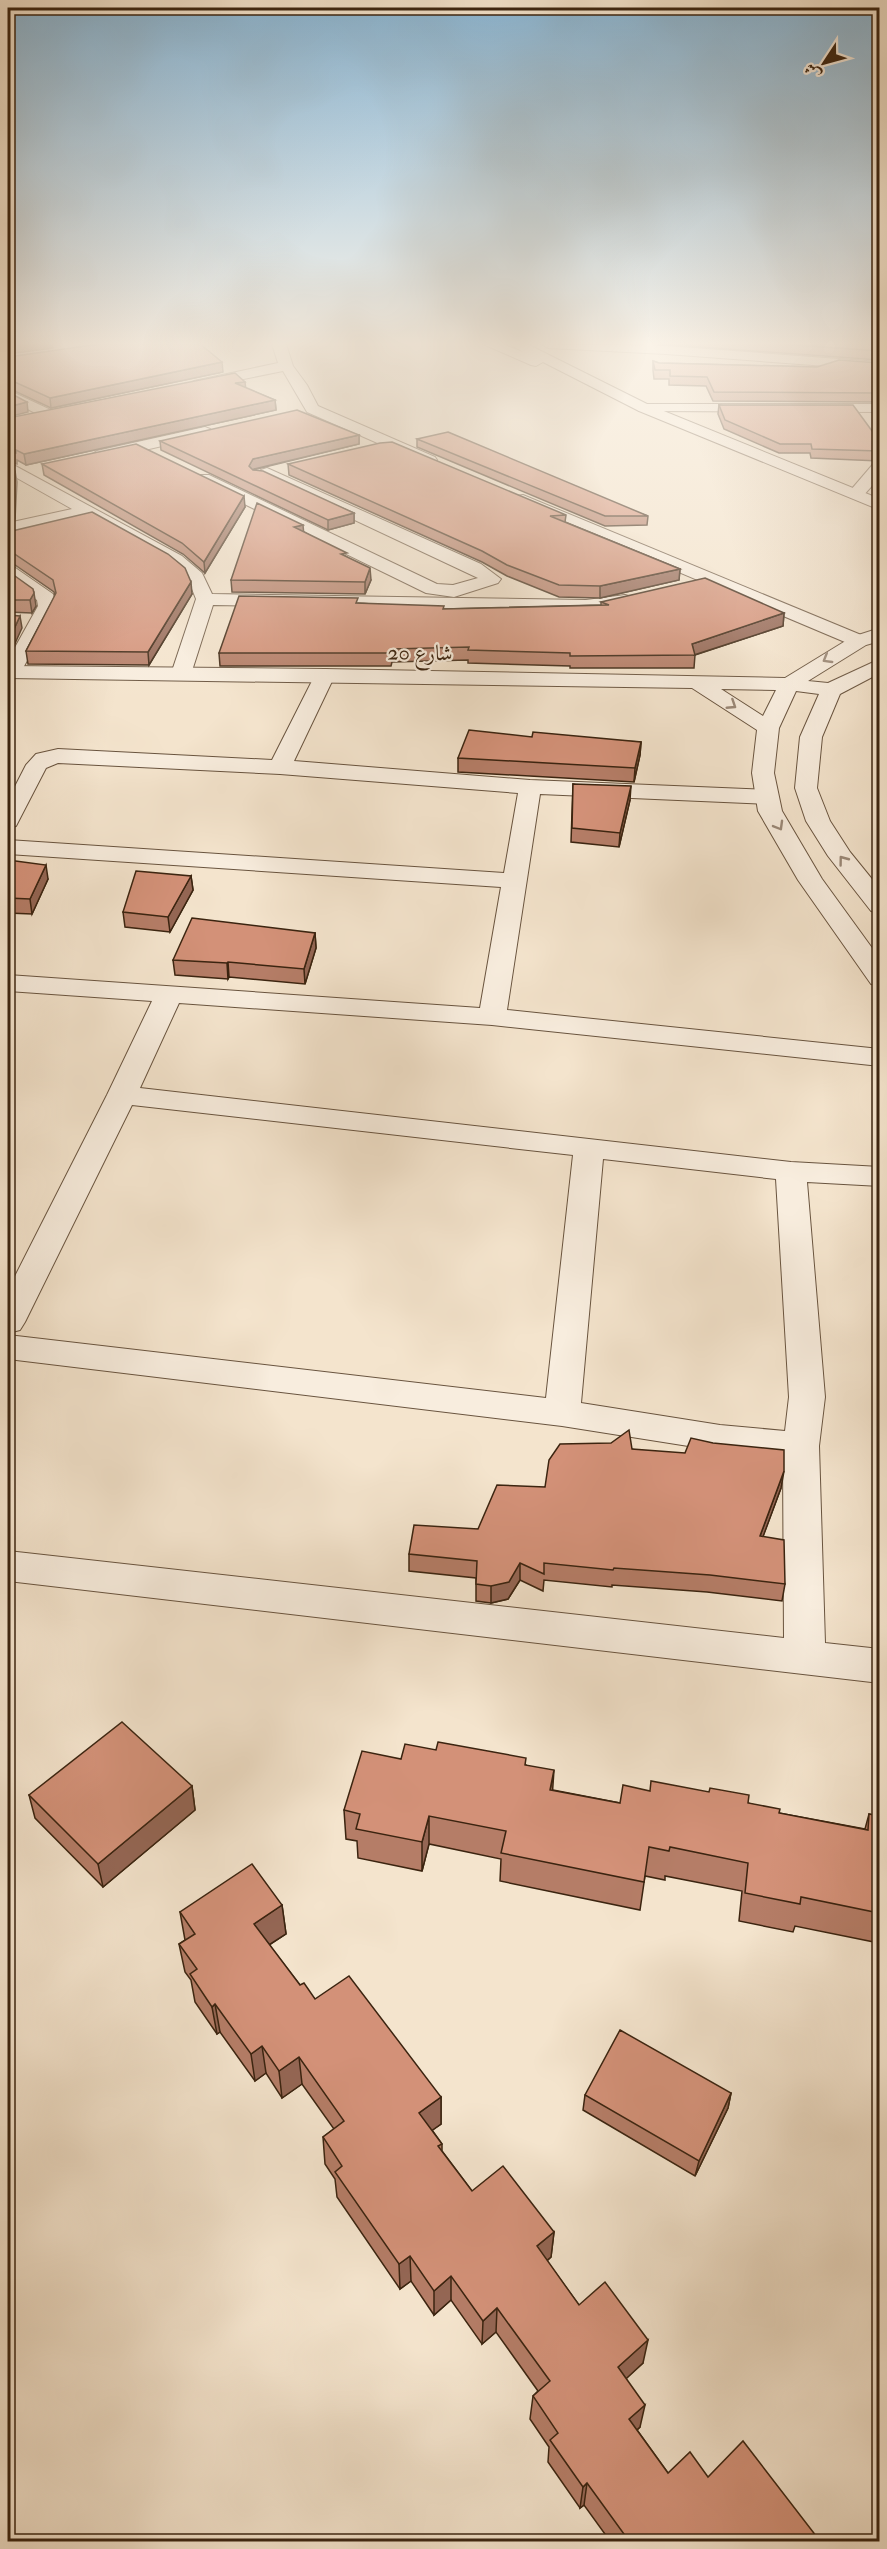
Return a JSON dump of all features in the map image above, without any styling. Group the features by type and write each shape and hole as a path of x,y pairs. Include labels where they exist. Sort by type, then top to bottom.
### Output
{"street":[{"path":"435,463 445,467"},
{"path":"779,463 879,505"},
{"path":"856,494 879,466"},
{"path":"217,484 289,467"},
{"path":"13,470 40,469"},
{"path":"13,470 176,560 196,576 205,599 181,674"},
{"path":"187,470 433,590 454,591 492,579 475,568 267,473"},
{"path":"511,495 713,580 869,637"},
{"path":"8,528 87,511"},
{"path":"317,534 370,520"},
{"path":"8,571 46,598 47,606 9,672"},
{"path":"680,588 713,580"},
{"path":"205,599 593,606 614,604 647,596"},
{"path":"18,621 39,621"},
{"path":"869,637 825,660 789,684 768,728 763,773 770,811 810,880 879,978"},
{"path":"879,665 831,690 811,737 806,788 818,821 840,856 879,906"},
{"name":"شارع 20","path":"9,672 325,675 789,684 831,690"},
{"path":"280,767 325,675"},
{"path":"696,682 768,728"},
{"path":"8,821 37,765 44,759 58,756 280,767 530,787 766,797"},
{"path":"492,1017 530,787"},
{"path":"8,847 515,881"},
{"path":"8,982 492,1017 879,1058"},
{"path":"8,1322 122,1095 169,995"},
{"path":"122,1095 791,1171 879,1177"},
{"path":"562,1413 589,1147"},
{"path":"791,1171 807,1397 801,1446 805,1656"},
{"path":"8,1347 562,1413 720,1438 801,1446"},
{"path":"8,1566 879,1666"}],"building":[{"path":"175,463 244,496 204,562 182,543 42,464"},
{"path":"207,463 251,463 249,466 253,470 263,471 354,513 328,520"},
{"path":"442,463 566,515 550,516 680,569 600,586 559,585 507,565 482,551 288,464"},
{"path":"475,463 522,463 648,516 605,516"},
{"path":"8,466 15,471 13,508 8,510"},
{"path":"257,503 303,525 294,527 347,553 341,554 370,568 365,582 231,580"},
{"path":"92,512 168,554 185,568 191,582 148,652 26,651 56,593 53,580 8,552 8,523 13,522 12,531"},
{"path":"8,571 33,589 34,593 30,600 8,600"},
{"path":"705,578 784,613 692,644 695,655 570,656 570,653 468,650 469,647 392,649 391,653 219,653 239,596 358,598 356,603 444,606 443,609 609,605 601,602"},
{"path":"8,615 20,616 8,642"},
{"path":"469,730 532,737 533,732 641,742 635,768 458,758"},
{"path":"573,784 631,786 620,833 572,828"},
{"path":"8,860 46,865 30,899 8,898"},
{"path":"136,871 191,876 168,917 123,912"},
{"path":"192,918 315,933 304,969 173,960"},
{"path":"629,1430 632,1449 685,1453 691,1438 713,1443 784,1450 784,1471 760,1536 784,1540 785,1584 710,1575 614,1568 613,1570 544,1563 544,1574 520,1563 509,1582 491,1586 476,1584 477,1561 409,1554 414,1525 478,1529 497,1485 545,1487 549,1460 560,1444 611,1443"},
{"path":"122,1722 192,1786 98,1864 29,1795"},
{"path":"438,1742 526,1758 525,1765 554,1770 550,1790 620,1803 623,1785 650,1791 651,1781 709,1792 710,1788 749,1795 748,1803 780,1809 779,1813 868,1830 869,1814 879,1816 879,1913 801,1897 800,1904 745,1893 748,1863 670,1847 669,1851 649,1847 644,1882 501,1853 506,1831 429,1816 422,1842 356,1829 360,1814 344,1810 362,1751 401,1759 405,1744 436,1750"},
{"path":"252,1864 282,1905 254,1924 300,1985 304,1983 315,1999 349,1976 441,2097 419,2113 442,2144 438,2146 472,2191 503,2166 554,2232 537,2246 579,2305 605,2282 648,2340 618,2367 645,2405 629,2419 668,2473 690,2452 708,2477 743,2441 820,2541 629,2541 587,2483 583,2487 550,2440 558,2433 533,2396 550,2381 497,2308 483,2321 451,2276 434,2291 410,2256 399,2264 335,2172 342,2166 323,2137 344,2121 299,2057 279,2071 262,2046 251,2054 215,2004 212,2007 190,1974 197,1969 179,1944 195,1934 180,1912"},
{"path":"620,2030 731,2093 699,2161 585,2095"}]}
